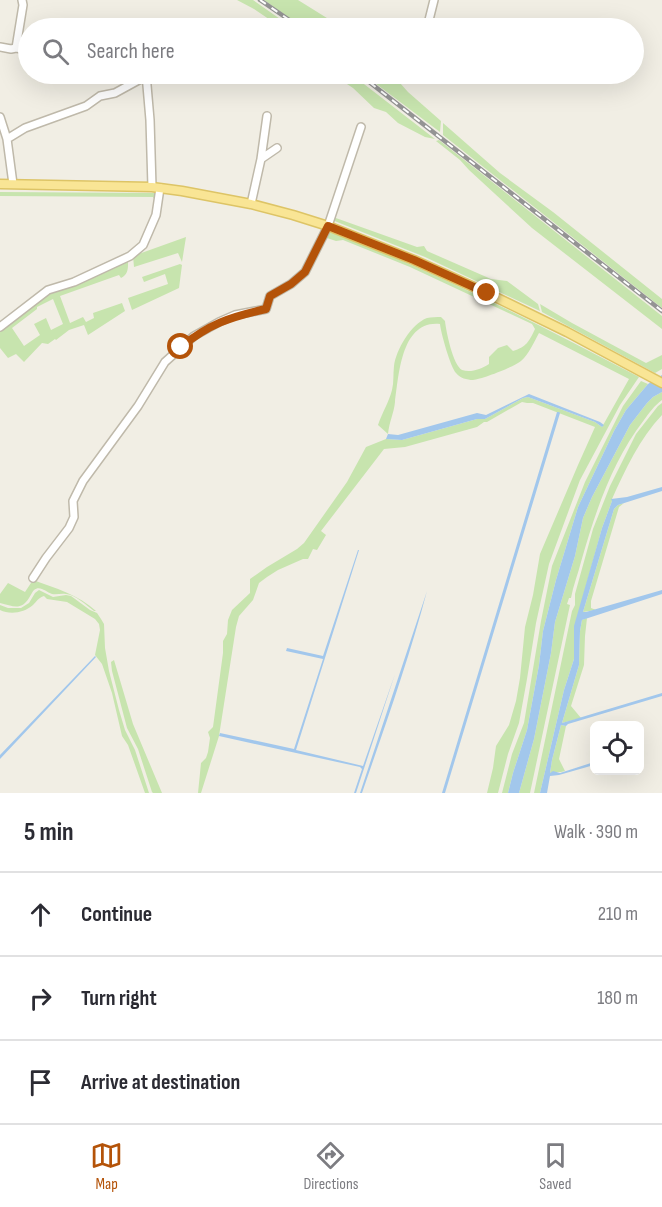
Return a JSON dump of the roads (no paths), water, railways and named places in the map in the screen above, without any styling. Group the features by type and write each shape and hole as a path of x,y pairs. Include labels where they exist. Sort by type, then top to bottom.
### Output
{"main road":[{"path":"0,184 156,187 251,204 293,215 328,226 414,260 487,293 567,332 662,384"}],"street":[{"path":"21,18 24,4 22,0"},
{"path":"430,18 434,0"},
{"path":"0,47 16,48 18,37"},
{"path":"7,139 25,128 86,106 100,96 115,93 130,84"},
{"path":"0,327 48,290 74,282 130,256 143,244 156,215 156,187 147,84"},
{"path":"251,204 267,116"},
{"path":"0,117 7,139 13,184"},
{"path":"33,578 69,528 74,517 73,501 83,482 138,406 165,362 194,336 219,322 235,315 266,309 270,296 291,284 305,272 328,226 361,127"},
{"path":"261,159 277,148"}],"water":[{"path":"662,375 662,392 647,403 630,425 583,518 575,556 555,622 534,739 519,793 508,793 527,730 543,631 578,507 626,410 648,384"},
{"path":"529,394 604,425 602,427 595,422 528,397 485,419 477,419 402,440 386,439 388,434 398,435 477,413 486,415"},
{"path":"557,412 560,413 445,793 442,793"},
{"path":"662,487 662,491 618,505 614,509 583,612 662,590 662,594 582,620 579,665 562,723 662,693 662,696 566,726 561,725 550,773 553,771 560,773 590,763 590,766 550,776 547,793 540,793 564,690 574,659 574,626 602,528 611,499"},
{"path":"358,550 296,750 363,766 395,674 356,793 354,793 362,769 360,767 219,736 220,733 294,749 323,659 286,651 287,648 323,656"},
{"path":"427,591 396,692 362,793 360,793"},
{"path":"96,657 0,759 0,755"}],"railway":[{"path":"260,0 286,18"},
{"path":"372,84 662,311"}]}
